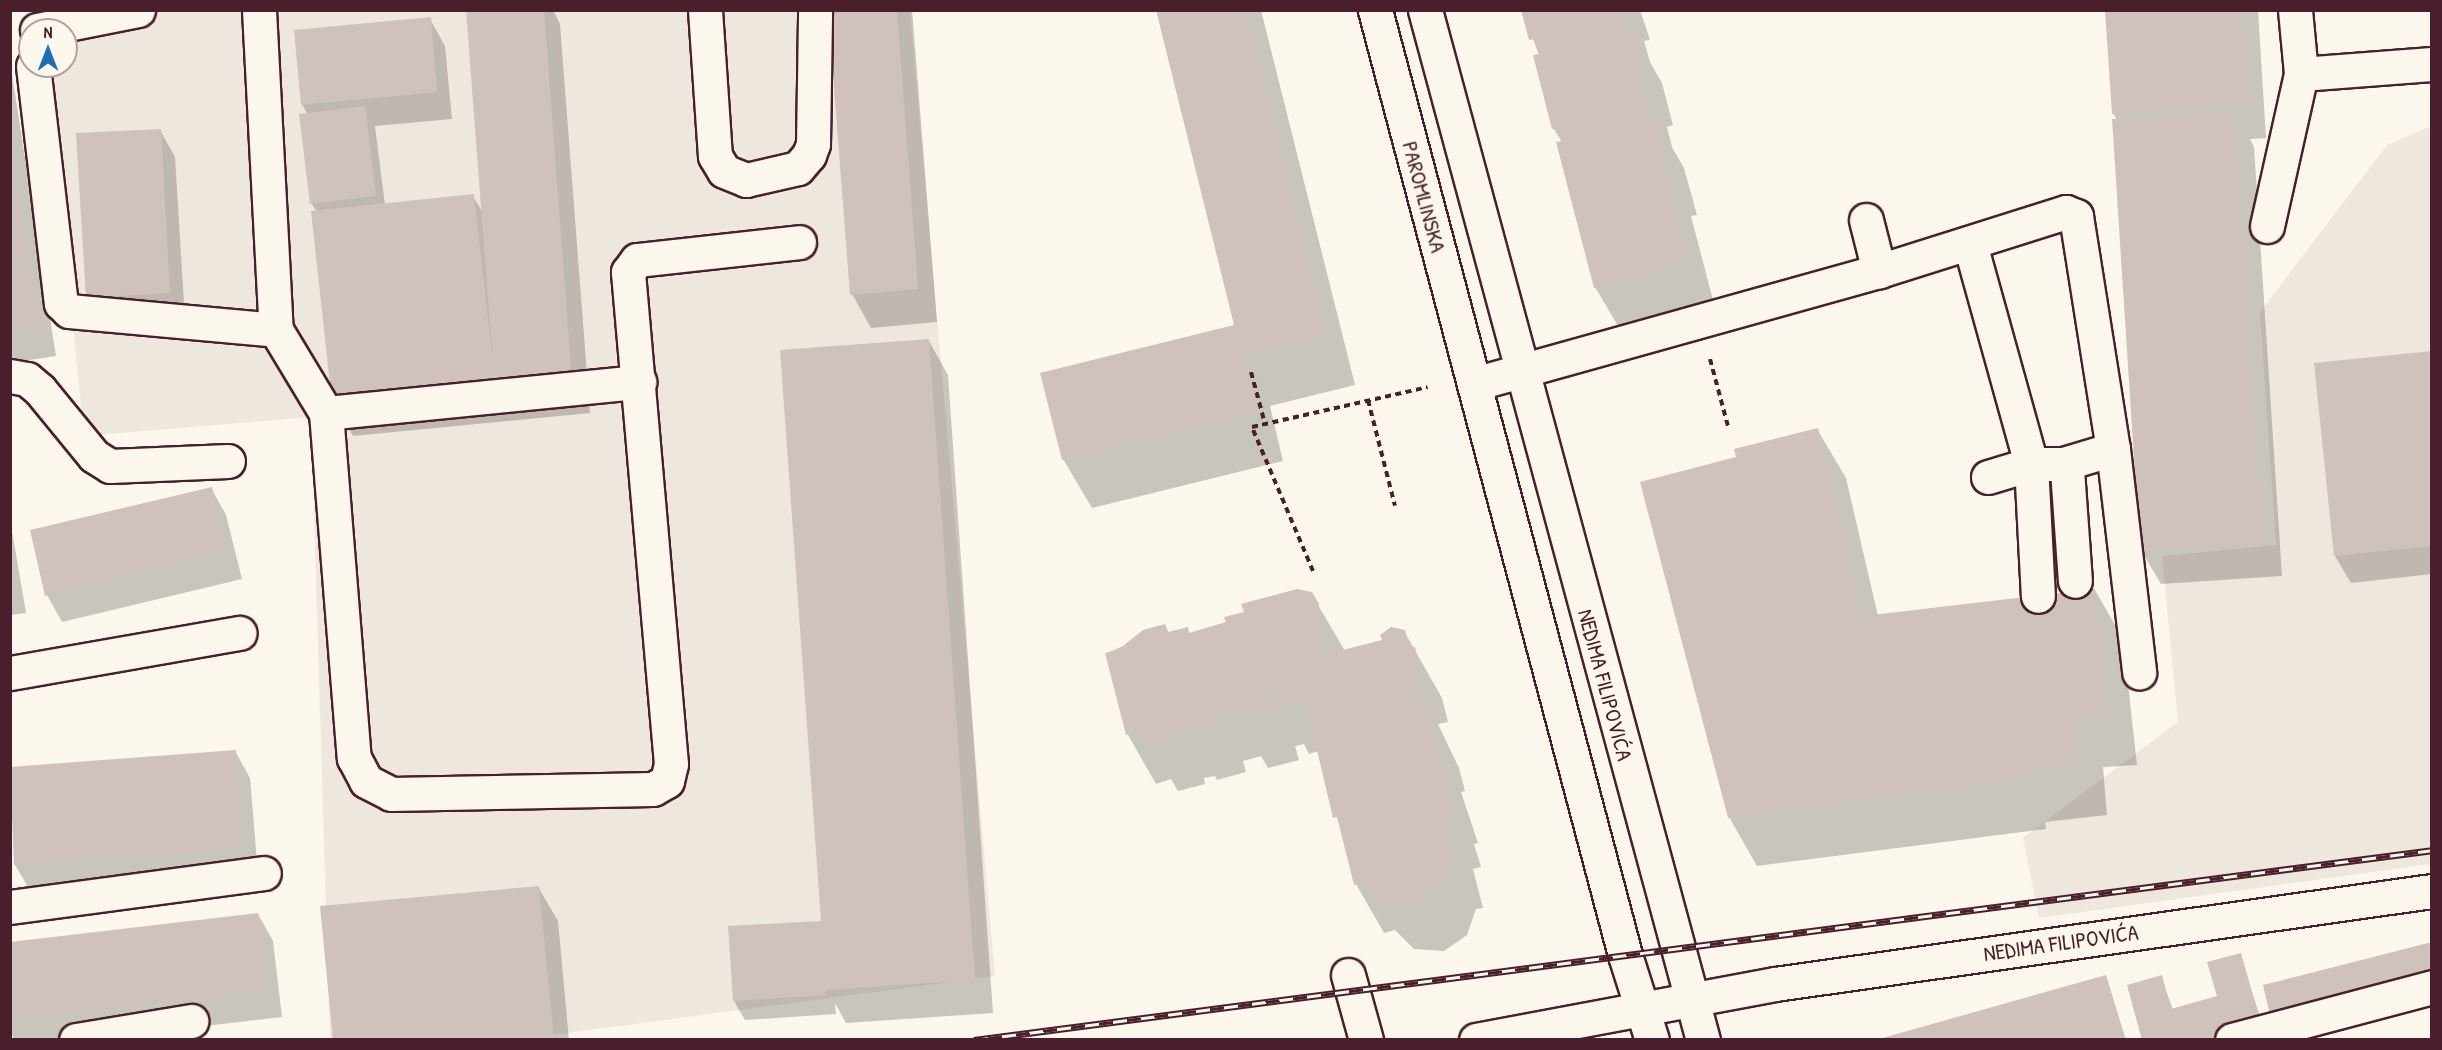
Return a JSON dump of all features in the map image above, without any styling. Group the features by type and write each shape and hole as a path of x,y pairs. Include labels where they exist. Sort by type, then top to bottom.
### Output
{"street":[{"path":"78,22 138,10"},
{"path":"259,10 276,330 326,413 354,758 366,781 391,794 653,789 667,781 671,764 628,272 636,260 799,242"},
{"path":"705,10 715,156 724,171 746,180 798,168 809,155 813,144 815,10"},
{"name":"PAROMLINSKA","path":"1375,10 1474,384"},
{"path":"1425,10 1521,370"},
{"path":"2267,226 2301,74 2295,10"},
{"path":"2301,74 2432,64"},
{"path":"34,78 61,303 69,311 276,330"},
{"path":"1648,1024 1625,954 1474,384 1879,271 2066,212 2076,216 2113,449 2139,672"},
{"path":"1866,220 1879,271"},
{"path":"1970,244 2047,464 2038,596"},
{"name":"NEDIMA FILIPOVIĆA","path":"1521,370 1690,1000"},
{"path":"10,376 27,379 40,390 93,456 110,466 228,461"},
{"path":"326,413 639,382"},
{"path":"1988,477 2113,449"},
{"path":"2047,464 2067,470 2075,582"},
{"path":"10,673 240,633"},
{"path":"10,907 264,873"},
{"name":"NEDIMA FILIPOVIĆA","path":"1476,1040 1648,1024 1690,1000 1774,984 2432,891"},
{"path":"1348,975 1366,1040"},
{"path":"2232,1040 2432,987"},
{"path":"1690,1000 1703,1040"},
{"path":"76,1040 191,1021"}],"path":[{"path":"1707,349 1728,426"},
{"path":"1251,372 1265,424"},
{"path":"1313,571 1252,427 1428,387"},
{"path":"1368,400 1395,506"}],"shaded area":[{"path":"41,11 910,11 995,976 522,1039 330,1039 311,417 84,436 48,78 78,78 78,18 42,18"},
{"path":"2431,126 2431,864 2039,918 2023,838 2178,722 2162,556 2276,545 2260,312 2387,145"}],"building":[{"path":"466,10 544,10 572,380 332,403 311,211 474,194 493,364"},
{"path":"828,10 897,10 918,289 850,295"},
{"path":"1156,10 1247,10 1328,336 1242,357 1256,412 1062,460 1040,373 1234,325"},
{"path":"1521,10 1622,10 1628,34 1634,32 1646,76 1640,78 1651,120 1657,118 1670,166 1664,167 1686,251 1678,253 1681,265 1594,288 1556,142 1562,141 1558,127 1552,129 1533,55 1539,54 1535,39 1529,40"},
{"path":"2105,10 2242,10 2247,105 2112,114"},
{"path":"431,17 437,92 301,105 294,30"},
{"path":"365,106 376,196 310,204 299,114"},
{"path":"2235,111 2263,543 2140,551 2112,119"},
{"path":"161,129 170,293 86,298 76,133"},
{"path":"10,138 41,329 10,334"},
{"path":"929,339 975,980 825,990 826,995 733,1001 728,926 821,921 780,350"},
{"path":"2432,351 2432,546 2334,556 2314,363"},
{"path":"1818,428 1863,616 2095,589 2110,716 2076,718 2080,766 2018,773 2018,781 1728,818 1640,482 1736,457 1734,449"},
{"path":"212,487 227,552 45,596 30,530"},
{"path":"1297,589 1312,592 1319,604 1320,661 1332,658 1331,653 1382,640 1380,635 1391,627 1405,630 1409,648 1415,647 1421,673 1409,676 1415,697 1423,696 1429,718 1432,717 1438,742 1434,743 1442,772 1446,771 1454,818 1446,820 1456,859 1448,860 1439,886 1415,903 1384,901 1365,882 1354,885 1337,817 1333,818 1305,699 1280,706 1277,695 1268,697 1272,711 1238,720 1235,707 1216,712 1219,723 1187,732 1186,727 1177,730 1178,735 1149,743 1146,730 1126,735 1105,653 1119,649 1143,630 1165,624 1168,632 1188,627 1189,633 1226,622 1224,617 1244,612 1241,604"},
{"path":"236,750 243,847 14,865 10,767"},
{"path":"539,886 554,1040 333,1040 320,906"},
{"path":"258,913 268,990 10,1020 10,942"},
{"path":"2432,942 2432,978 2271,1019 2263,985"},
{"path":"2241,953 2260,1020 2191,1040 2142,1040 2127,985 2162,975 2171,1009 2217,996 2207,962"},
{"path":"2106,975 2125,1040 1879,1039"}],"railway":[{"path":"974,1040 2432,850"}]}
